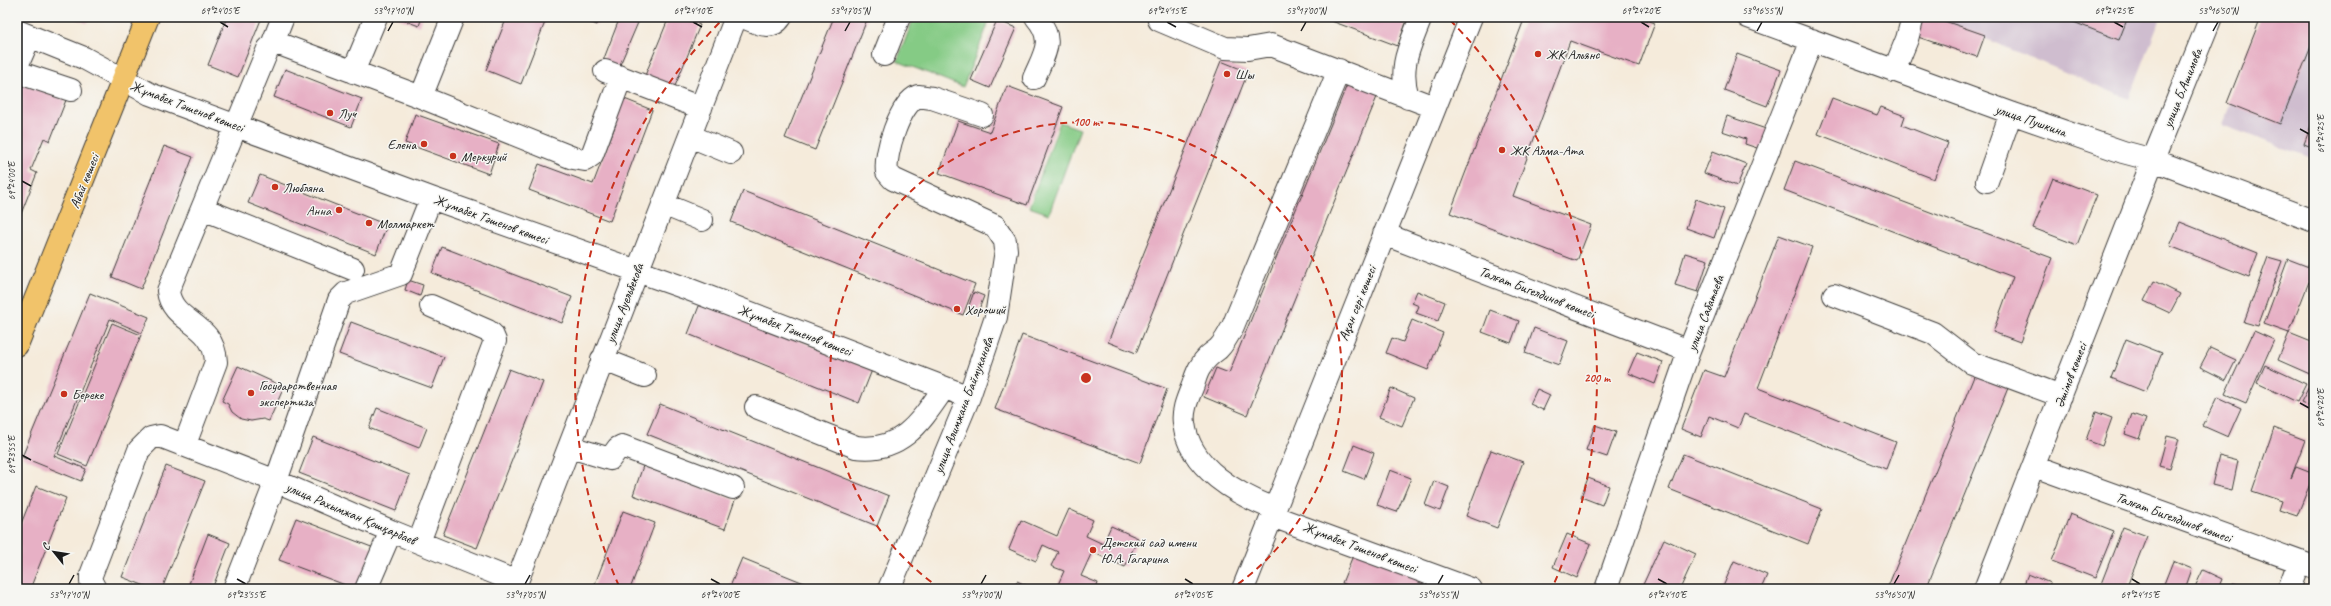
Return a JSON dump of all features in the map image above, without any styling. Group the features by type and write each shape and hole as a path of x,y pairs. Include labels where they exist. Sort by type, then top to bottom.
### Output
{"main road":[{"name":"Абай көшесі","path":"17,345 109,119 122,80 148,17"}],"street":[{"path":"185,444 216,362 216,352 208,337 173,306 168,291 238,126 263,58 272,45 283,17"},
{"path":"353,72 376,17"},
{"path":"421,97 453,17"},
{"name":"улица Ауельбекова","path":"516,585 602,359 736,17"},
{"path":"743,17 770,26 774,25 781,17"},
{"path":"884,55 899,17"},
{"path":"1034,78 1048,43 1045,29 1036,17"},
{"path":"1408,98 1403,76 1404,66 1421,17"},
{"name":"Ақан сері көшесі","path":"1244,589 1471,17"},
{"name":"улица Пушкина","path":"1748,17 2011,113 2123,152 2152,160 2314,221"},
{"path":"1894,71 1907,39 1913,17"},
{"name":"улица Б.Ашимова","path":"2152,160 2211,17"},
{"path":"1159,20 1225,48 1248,49 1259,45 1271,45 1434,107"},
{"name":"Жұмабек Тәшенов көшесі","path":"23,34 84,58 150,94 431,198 688,289 969,397"},
{"path":"17,66 23,34"},
{"name":"улица Сабатаева","path":"1606,589 1690,351 1812,40"},
{"path":"272,45 282,45 421,97 573,158 585,160 592,155 613,74 701,108"},
{"name":"Жұмабек Тәшенов көшесі","path":"1338,70 1233,326 1219,348 1208,356 1200,366 1185,405 1184,422 1186,433 1203,462 1231,488 1247,498 1274,512 1471,589"},
{"path":"17,72 71,90"},
{"name":"улица Алимжана Баймуканова","path":"889,589 969,397 996,317 1006,250 1005,241 1001,232 988,222 901,184 886,172 886,155 903,113 912,98 923,95 982,115"},
{"path":"1987,181 2011,113"},
{"path":"690,136 731,153"},
{"name":"Әшімов көшесі","path":"1985,589 2152,160"},
{"path":"234,589 276,481 339,300 346,293 401,274 431,198"},
{"path":"663,204 702,220"},
{"path":"203,209 353,268"},
{"name":"Талғат Бигелдинов көшесі","path":"1384,234 1690,351"},
{"path":"1834,294 1933,333 1972,363 2061,396"},
{"path":"419,542 495,341 492,334 488,330 432,306"},
{"path":"602,359 644,376"},
{"path":"756,407 856,447 870,449 883,447 905,436 927,413 944,388"},
{"name":"улица Рахымжан Қошқарбаев","path":"92,588 91,575 139,450 151,438 160,436 185,444 276,481 516,585"},
{"path":"570,446 610,459 618,448 622,446 733,488"},
{"name":"Талғат Бигелдинов көшесі","path":"2034,466 2306,565"},
{"path":"366,589 391,531"},
{"path":"2289,589 2306,565"}],"shaded area":[{"path":"1933,17 2161,17 2129,99"},
{"path":"2266,17 2314,17 2314,159 2222,125"}],"green space":[{"path":"914,17 991,17 963,87 897,61"},
{"path":"1060,122 1080,129 1049,214 1029,207"}],"building":[{"path":"71,17 90,17 87,23"},
{"path":"227,17 262,17 238,77 208,65"},
{"path":"395,17 422,17 419,26"},
{"path":"507,17 547,17 521,84 486,70"},
{"path":"578,17 600,17 597,25"},
{"path":"620,17 640,18 619,67 603,61"},
{"path":"669,17 680,17 700,25 673,91 644,78"},
{"path":"834,17 868,17 815,150 785,138"},
{"path":"1321,17 1408,17 1398,46"},
{"path":"1525,17 1638,17 1655,23 1639,66 1570,41 1513,196 1591,225 1577,261 1450,213"},
{"path":"1922,17 1939,17 1939,19 1985,35 1977,57 1915,36"},
{"path":"2061,17 2128,17 2119,40"},
{"path":"2261,17 2314,17 2314,39 2280,124 2227,103"},
{"path":"997,20 1016,28 990,88 971,80"},
{"path":"1737,54 1781,70 1767,106 1724,90"},
{"path":"1221,61 1248,72 1136,353 1108,342"},
{"path":"285,69 362,99 351,127 274,97"},
{"path":"1349,80 1379,92 1247,415 1204,397 1216,368 1229,373"},
{"path":"20,82 66,100 50,141 44,138 31,170 37,173 17,224 17,90"},
{"path":"1007,86 1063,107 1027,205 939,173 958,121 990,132"},
{"path":"617,96 652,110 610,221 529,190 539,164 593,184 616,124 607,121"},
{"path":"1832,98 1877,115 1881,107 1905,116 1902,125 1948,143 1934,179 1818,134"},
{"path":"415,114 499,144 489,174 405,143"},
{"path":"1727,116 1769,130 1763,150 1745,144 1746,139 1722,131"},
{"path":"2314,118 2314,148 2304,144"},
{"path":"164,146 193,157 141,289 112,277"},
{"path":"1713,151 1746,164 1737,186 1704,173"},
{"path":"1795,161 2052,258 2020,342 1993,332 2013,277 1784,190"},
{"path":"260,175 387,225 376,254 248,203"},
{"path":"2053,178 2097,195 2077,245 2033,228"},
{"path":"743,191 975,284 963,315 731,222"},
{"path":"1696,199 1724,209 1714,238 1686,228"},
{"path":"2180,222 2258,253 2249,277 2170,246"},
{"path":"1779,235 1812,247 1758,388 1896,442 1886,469 1744,414 1738,428 1709,416 1701,437 1681,429 1704,370 1724,377"},
{"path":"442,247 572,297 562,323 432,273"},
{"path":"1685,253 1708,260 1698,292 1675,285"},
{"path":"2268,257 2282,261 2258,326 2244,322"},
{"path":"2288,259 2314,269 2289,333 2264,324"},
{"path":"408,280 423,285 420,296 405,290"},
{"path":"2154,281 2180,294 2170,313 2144,301"},
{"path":"1417,291 1445,302 1438,321 1416,313 1419,306 1412,303"},
{"path":"974,292 984,296 978,312 968,308"},
{"name":"Береке","path":"90,293 149,317 142,333 110,319 54,456 86,469 81,481 22,457"},
{"path":"701,301 872,370 859,403 688,334"},
{"path":"1490,310 1519,321 1511,343 1482,332"},
{"path":"1412,320 1443,333 1428,370 1386,353 1392,338 1403,342"},
{"path":"351,322 444,357 432,388 339,354"},
{"path":"112,323 141,335 87,466 58,454"},
{"path":"1534,328 1568,341 1559,365 1525,353"},
{"path":"2254,331 2274,340 2246,403 2225,394"},
{"path":"2289,333 2314,343 2312,375 2278,360"},
{"path":"1022,335 1167,389 1140,463 995,409"},
{"path":"2126,339 2162,353 2146,392 2111,378"},
{"path":"2210,348 2236,360 2226,380 2200,367"},
{"path":"1637,352 1663,362 1655,384 1628,373"},
{"path":"2265,365 2306,384 2297,402 2257,383"},
{"path":"238,366 284,387 269,421 263,419 251,421 241,419 232,412 228,404 222,401"},
{"path":"509,369 543,382 477,548 443,535"},
{"path":"1975,374 2008,388 1926,589 1887,589"},
{"path":"2311,383 2314,384 2314,408 2301,402"},
{"path":"1391,388 1414,398 1402,426 1379,417"},
{"path":"1537,389 1550,395 1543,410 1530,404"},
{"path":"2217,397 2241,408 2228,437 2203,426"},
{"path":"660,404 889,496 877,526 647,434"},
{"path":"377,408 427,428 419,448 369,428"},
{"path":"2096,412 2112,418 2102,446 2086,440"},
{"path":"2132,414 2146,419 2139,439 2125,434"},
{"path":"1595,425 1616,432 1607,457 1586,450"},
{"path":"2274,428 2305,440 2291,478 2296,467 2314,474 2297,516 2279,510 2282,501 2252,491"},
{"path":"2167,436 2179,439 2170,469 2159,466"},
{"path":"313,437 410,475 396,511 299,473"},
{"path":"1354,445 1374,453 1364,479 1344,471"},
{"path":"1491,450 1523,462 1497,528 1466,516"},
{"path":"1683,454 1822,509 1808,544 1669,489"},
{"path":"2219,456 2238,461 2232,490 2212,485"},
{"path":"166,466 205,481 162,589 153,589 122,577"},
{"path":"643,466 735,500 725,529 633,495"},
{"path":"1390,470 1411,478 1397,512 1377,505"},
{"path":"1588,478 1609,486 1602,505 1581,497"},
{"path":"1434,481 1449,487 1440,511 1425,505"},
{"path":"36,486 66,498 30,589 17,589 17,534"},
{"name":"Детский сад имени Ю.А. Гагарина","path":"1069,509 1093,520 1086,536 1103,544 1111,526 1138,538 1125,567 1092,552 1081,576 1098,583 1096,589 1056,589 1064,571 1051,566 1058,552 1043,545 1036,561 1009,549 1021,520 1057,536"},
{"path":"623,511 655,523 630,589 593,589"},
{"path":"2070,514 2114,531 2095,578 2052,561"},
{"path":"296,518 374,548 356,589 279,560"},
{"path":"2123,527 2147,536 2126,589 2099,589"},
{"path":"208,534 230,543 212,589 187,589"},
{"path":"1567,534 1591,544 1577,578 1553,567"},
{"path":"1664,539 1696,554 1680,589 1641,589"},
{"path":"1356,548 1461,589 1359,589 1342,583"},
{"path":"742,558 819,589 729,589"},
{"path":"1734,561 1767,575 1761,589 1722,589"},
{"path":"2173,561 2192,569 2185,589 2162,589"},
{"path":"2203,570 2222,579 2218,589 2194,589"},
{"path":"2028,574 2050,583 2048,589 2022,589"},
{"path":"1017,581 1034,589 1013,589"},
{"path":"2233,584 2248,589 2232,589"}],"place":[{"name":"ЖК Альянс","path":"1538,54"},
{"name":"Шы","path":"1227,74"},
{"name":"Луч","path":"330,113"},
{"name":"Елена","path":"424,144"},
{"name":"ЖК Алма-Ата","path":"1502,150"},
{"name":"Меркурий","path":"453,156"},
{"name":"Любляна","path":"275,187"},
{"name":"Анна","path":"339,210"},
{"name":"Молмаркет","path":"369,223"},
{"name":"Хороший","path":"957,309"},
{"name":"Государственная экспертиза","path":"251,393"},
{"name":"Береке","path":"64,394"},
{"name":"Детский сад имени Ю.А. Гагарина","path":"1093,550"}]}
